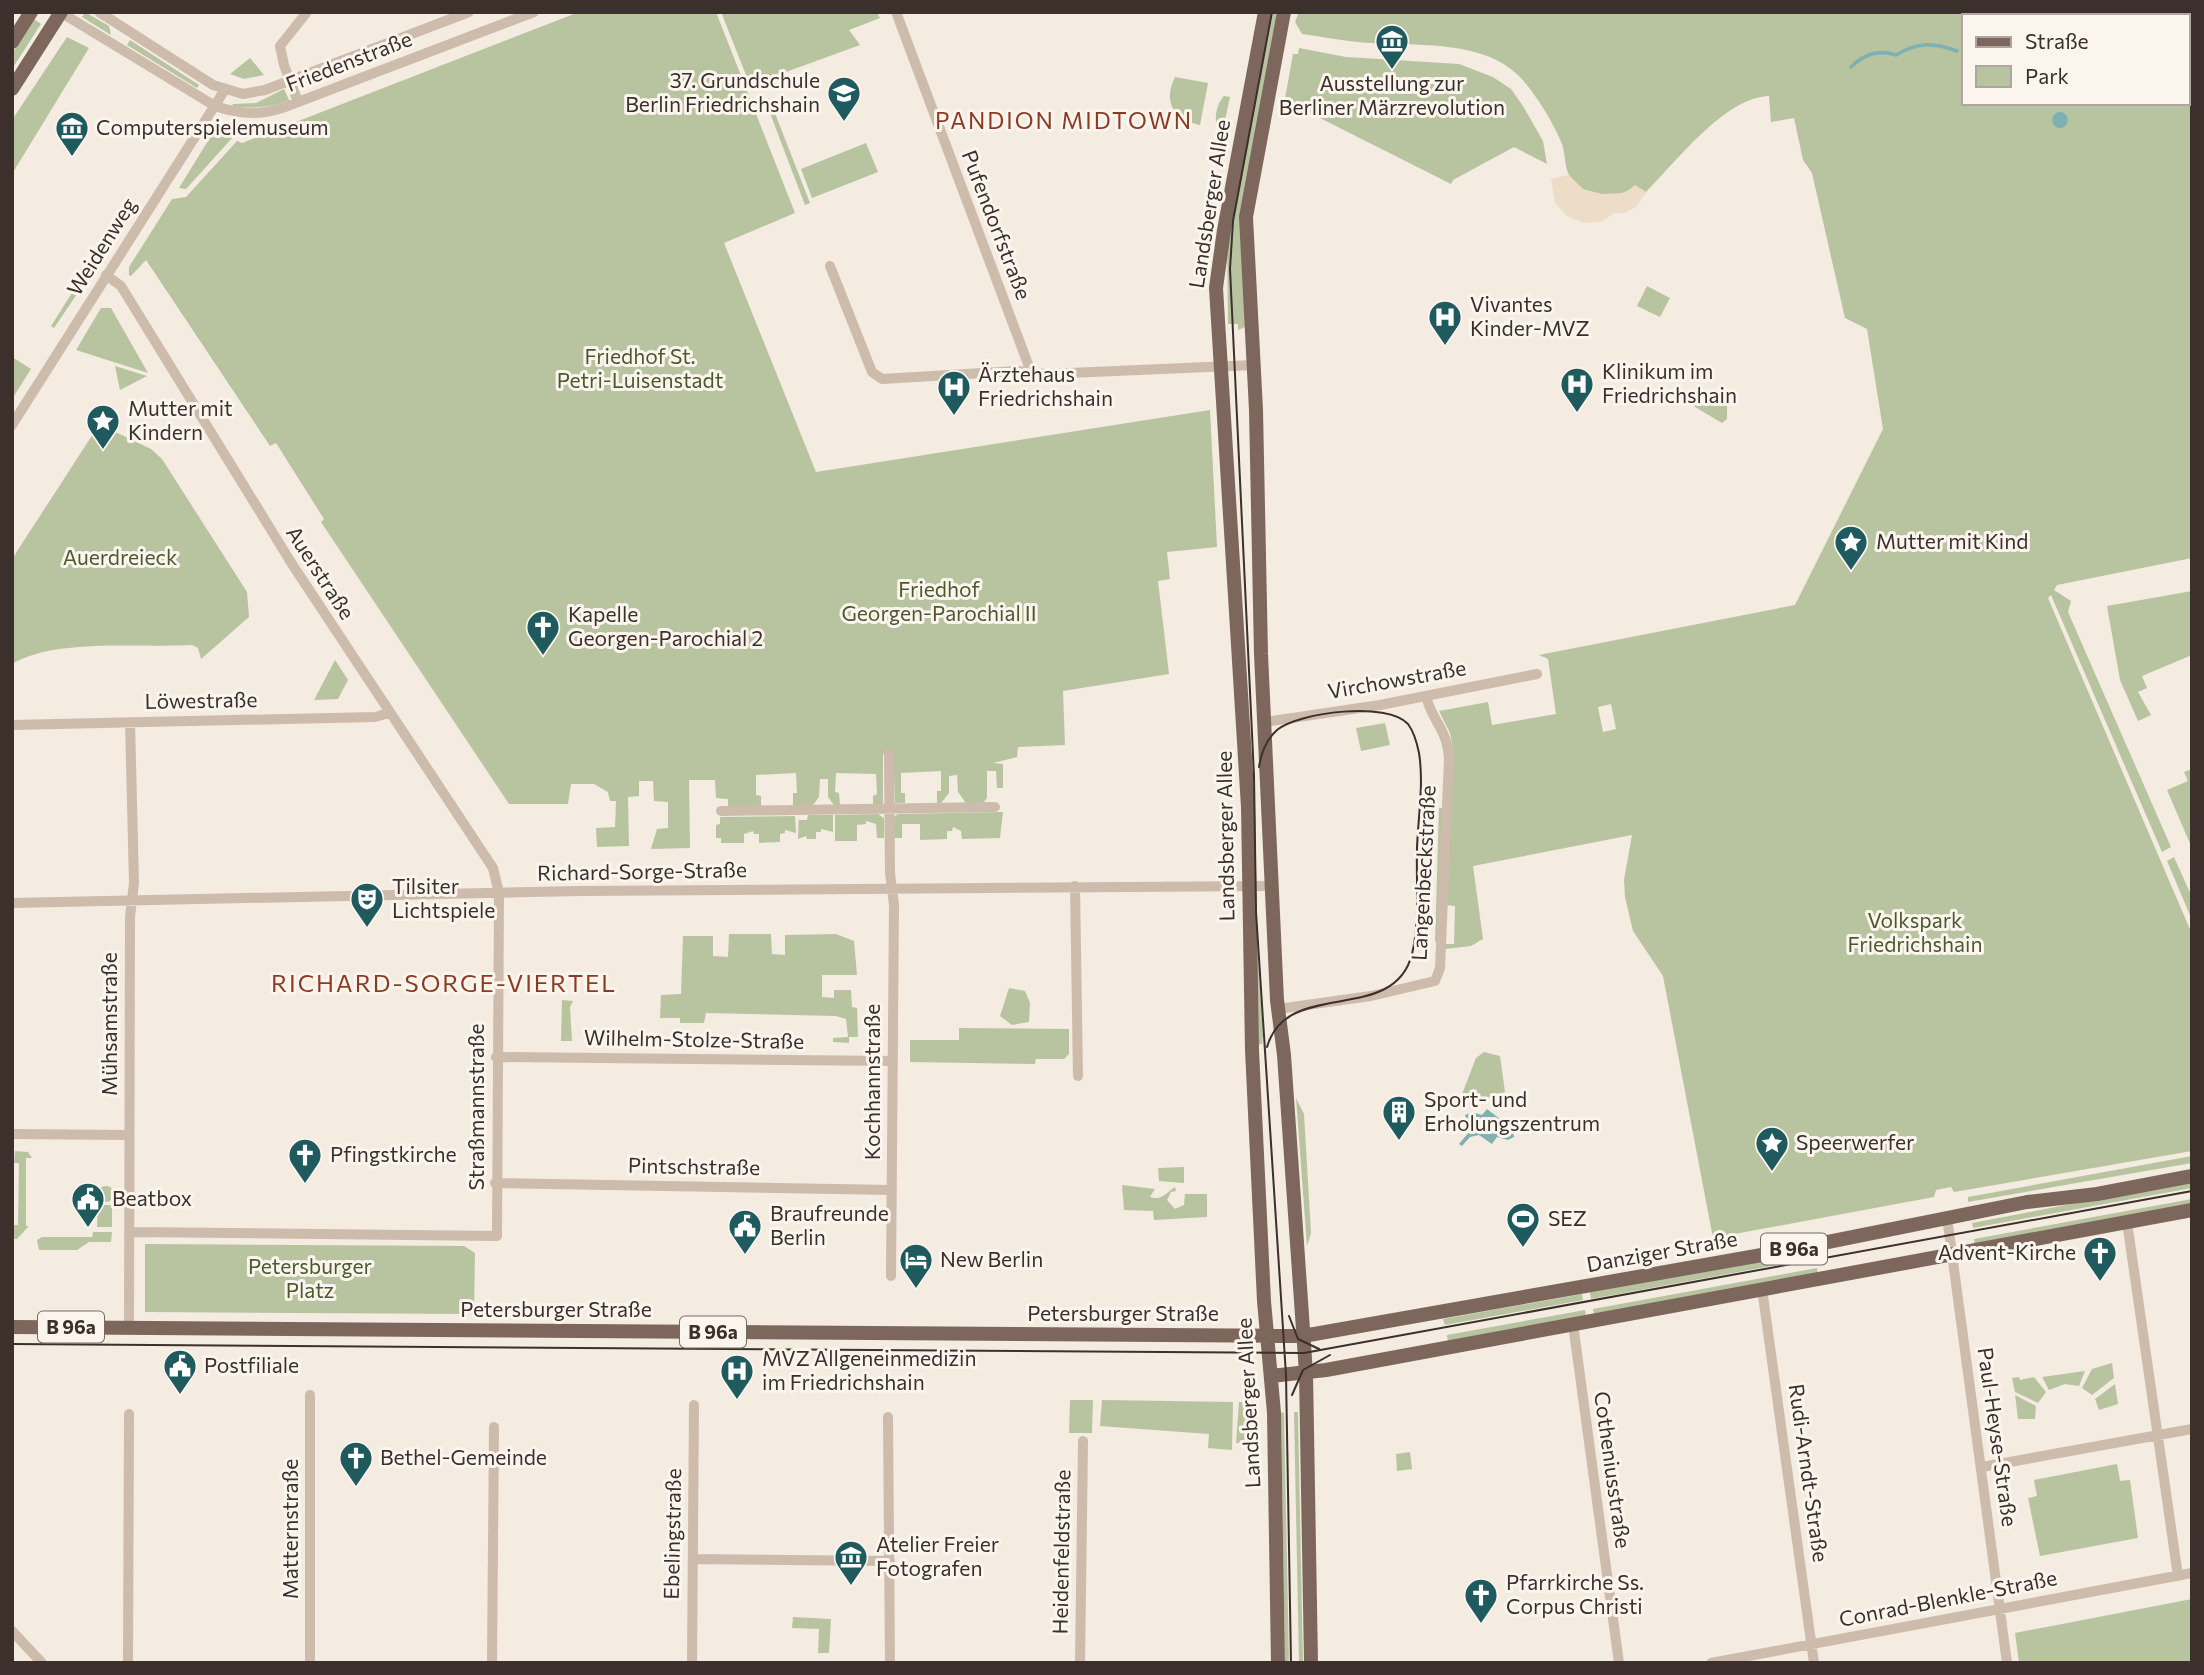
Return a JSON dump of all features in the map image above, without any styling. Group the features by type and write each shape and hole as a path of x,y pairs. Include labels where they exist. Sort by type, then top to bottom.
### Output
{"main road":[{"path":"12,41 31,12"},
{"path":"12,89 61,12"},
{"name":"Landsberger Allee","path":"1265,12 1216,288 1242,694 1252,1042 1271,1376 1278,1663"},
{"name":"Landsberger Allee","path":"1284,12 1246,217 1254,365 1272,886 1283,1008 1306,1373 1311,1663"},
{"name":"Danziger Straße","path":"1303,1336 1785,1251 1947,1217 2192,1176"},
{"name":"B 96a","path":"1271,1376 1306,1373 2192,1210"},
{"name":"Petersburger Straße","path":"12,1327 1267,1336"},
{"name":"B 96a","path":"1267,1336 1303,1336"}],"street":[{"name":"Friedenstraße","path":"61,12 215,106 237,113 260,114 534,12"},
{"path":"99,12 224,90"},
{"path":"298,102 289,80 281,46 307,12"},
{"name":"Friedenstraße","path":"224,90 254,93 469,12"},
{"name":"Pufendorfstraße","path":"896,12 1031,372"},
{"name":"Weidenweg","path":"12,425 224,90"},
{"path":"830,266 876,378 1254,365"},
{"name":"Auerstraße","path":"106,275 121,286 257,510 494,868 499,893"},
{"name":"Virchowstraße","path":"1265,722 1426,696 1536,674"},
{"name":"Langenbeckstraße","path":"1283,1008 1371,996 1435,981 1440,968 1449,759 1446,736 1430,710 1426,696"},
{"name":"Löwestraße","path":"12,725 374,717 389,713"},
{"name":"Mühsamstraße","path":"129,1327 132,901 130,722"},
{"name":"Kochhannstraße","path":"889,753 893,1061 891,1276"},
{"path":"721,811 995,807"},
{"path":"1075,886 1078,1076"},
{"name":"Richard-Sorge-Straße","path":"12,903 499,893 1272,886"},
{"name":"Straßmannstraße","path":"130,1232 497,1236 495,1183 499,893"},
{"name":"Wilhelm-Stolze-Straße","path":"496,1057 893,1061"},
{"path":"12,1134 129,1135"},
{"name":"Pintschstraße","path":"495,1183 892,1189"},
{"name":"Paul-Heyse-Straße","path":"1947,1217 2007,1663"},
{"path":"2127,1222 2178,1576"},
{"name":"Rudi-Arndt-Straße","path":"1762,1289 1814,1663"},
{"name":"Cotheniusstraße","path":"1573,1324 1619,1663"},
{"name":"Matternstraße","path":"310,1395 310,1663"},
{"name":"Ebelingstraße","path":"692,1663 694,1405"},
{"path":"128,1663 129,1414"},
{"path":"888,1417 890,1663"},
{"path":"492,1663 494,1427"},
{"path":"1982,1467 2192,1429"},
{"name":"Heidenfeldstraße","path":"1080,1663 1083,1441"},
{"path":"692,1559 890,1561"},
{"name":"Conrad-Blenkle-Straße","path":"1711,1663 2192,1573"},
{"path":"12,1630 42,1663"}],"green space":[{"path":"85,12 109,26 111,35 82,17"},
{"name":"Friedhof Georgen-Parochial II","path":"579,12 716,12 795,213 724,243 816,472 1210,410 1217,547 1167,552 1170,579 1158,581 1169,674 1063,691 1065,745 1018,747 1017,757 993,763 1003,764 1003,788 997,788 996,771 987,771 987,798 983,803 966,803 958,792 957,775 949,776 949,793 941,803 937,803 937,791 941,791 941,771 901,773 901,793 905,793 905,803 895,803 893,753 883,754 883,804 873,804 873,796 877,794 876,774 836,773 835,792 839,793 840,805 834,805 828,797 828,779 820,779 819,797 813,805 793,806 793,793 797,793 796,773 756,775 756,795 761,796 761,806 728,807 728,799 716,798 715,780 689,780 690,848 651,849 657,829 668,828 668,802 654,801 653,781 639,781 639,796 628,797 629,846 597,847 596,828 615,827 616,801 610,801 608,792 594,784 571,784 568,804 509,804 321,522 324,519 276,443 270,446 146,260 129,275 129,267 172,199 186,197 237,141 242,143"},
{"path":"721,12 877,12 880,18 849,30 860,45 750,85"},
{"path":"1269,12 1279,12 1242,211 1245,327 1238,330 1238,324 1228,324 1227,243"},
{"name":"Volkspark Friedrichshain","path":"1299,12 2192,12 2192,558 2057,585 2054,590 2071,601 2068,612 2171,847 2162,852 2051,595 2048,598 2192,934 2192,1151 1954,1192 1951,1187 1936,1190 1934,1197 1713,1238 1663,976 1633,931 1625,897 1624,880 1632,835 1473,866 1483,939 1471,946 1445,949 1445,944 1454,944 1455,906 1446,905 1453,750 1450,733 1439,711 1488,702 1492,725 1556,714 1548,659 1539,655 1795,605 1883,429 1867,329 1845,318 1812,173 1803,160 1794,118 1771,122 1769,96 1752,99 1719,119 1686,149 1646,192 1635,186 1620,193 1602,195 1578,186 1569,176 1562,144 1549,118 1525,82 1504,64 1487,56 1449,47 1362,42 1302,34 1295,22","holes":["1611,704 1616,729 1603,732 1598,707"]},
{"path":"34,19 41,24 12,69 12,54"},
{"path":"67,37 89,48 12,174 12,120"},
{"path":"130,40 199,85 197,88 127,45"},
{"path":"1299,48 1346,57 1459,64 1493,77 1511,89 1523,106 1543,141 1547,164 1514,147 1453,180 1451,184 1298,107 1284,104 1293,54 1298,54"},
{"path":"250,58 264,75 244,79 230,74"},
{"path":"1175,77 1208,83 1200,125 1184,119 1173,109 1170,95"},
{"path":"284,89 289,100 282,103 261,107 232,107 233,104 256,103"},
{"path":"1224,96 1230,97 1223,130 1218,128 1216,116"},
{"path":"769,98 810,203 805,205 765,100"},
{"path":"211,136 234,136 186,189 179,188"},
{"path":"866,143 878,172 812,198 801,169"},
{"path":"87,269 92,272 54,328 51,326"},
{"path":"1647,286 1670,298 1660,317 1637,306"},
{"path":"101,308 111,308 148,373 76,350"},
{"path":"12,357 31,369 12,399"},
{"path":"115,366 147,376 120,390"},
{"path":"1713,395 1727,404 1727,419 1722,423 1695,407 1694,403 1699,397"},
{"name":"Auerdreieck","path":"107,428 151,449 162,459 247,592 249,617 201,659 198,648 192,645 99,646 51,650 12,664 12,559 93,434"},
{"path":"2192,591 2192,655 2142,676 2147,688 2138,692 2151,715 2138,721 2120,680 2107,606"},
{"path":"335,660 348,680 338,699 314,700"},
{"path":"1385,723 1390,745 1361,751 1356,728"},
{"path":"2192,769 2191,846 2167,790 2188,781 2184,772"},
{"path":"1439,808 1443,808 1438,942 1435,942"},
{"path":"1003,812 1000,838 962,839 961,831 953,827 952,831 947,831 947,839 920,840 920,824 902,824 902,838 894,838 894,817 898,814"},
{"path":"878,814 884,818 884,838 877,838 876,824 866,821 866,824 857,825 857,841 835,841 835,815"},
{"path":"799,815 799,820 807,820 808,815 833,815 833,832 821,829 821,832 816,832 816,839 807,839 806,836 798,839"},
{"path":"795,816 796,833 785,830 785,833 780,834 780,842 759,843 759,834 754,834 753,831 744,834 744,843 721,843 721,838 716,838 716,825 720,824 720,817"},
{"path":"2174,857 2192,897 2192,920 2167,861"},
{"path":"729,934 771,934 772,954 785,955 785,935 836,934 854,941 857,975 822,975 822,997 834,998 834,990 851,990 852,1007 857,1008 858,1037 849,1037 849,1043 833,1042 833,1038 848,1037 846,1019 836,1016 706,1013 704,1023 680,1023 680,1018 660,1018 661,995 681,994 683,936 713,936 713,956 728,957"},
{"path":"1257,939 1263,1035 1262,1044 1257,1045"},
{"path":"1009,988 1025,991 1030,1003 1029,1022 1012,1025 1000,1016"},
{"path":"562,1000 573,1001 570,1007 572,1041 561,1041"},
{"path":"959,1028 1069,1029 1069,1054 1064,1059 1036,1059 1035,1064 910,1062 910,1040 959,1040"},
{"path":"1484,1052 1500,1056 1505,1092 1484,1099 1464,1098 1462,1094 1476,1058"},
{"path":"1296,1098 1304,1114 1311,1233 1307,1246"},
{"path":"15,1151 28,1152 32,1158 26,1158 26,1226 29,1226 17,1239 12,1239 12,1225 18,1225 19,1163 14,1163"},
{"path":"2192,1156 2192,1163 1968,1202 1968,1197"},
{"path":"1184,1167 1184,1183 1159,1181 1158,1168"},
{"path":"2192,1181 2192,1188 1973,1228 1972,1223"},
{"path":"1122,1185 1155,1189 1150,1197 1154,1198 1161,1197 1175,1187 1176,1191 1171,1192 1167,1200 1175,1209 1184,1205 1185,1194 1207,1194 1207,1217 1154,1220 1153,1211 1124,1210"},
{"path":"106,1186 112,1188 112,1200 106,1202 100,1200 98,1194 100,1188"},
{"path":"2192,1199 2192,1205 1975,1246 1974,1239"},
{"path":"98,1205 112,1205 112,1227 97,1227"},
{"path":"93,1232 112,1232 111,1242 89,1242 77,1250 39,1250 37,1240 42,1237 92,1237"},
{"name":"Petersburger Platz","path":"145,1244 464,1246 475,1253 474,1314 145,1312"},
{"path":"1814,1251 1815,1258 1591,1299 1590,1292"},
{"path":"1817,1268 1818,1274 1594,1315 1593,1309"},
{"path":"1582,1294 1583,1300 1445,1325 1443,1319"},
{"path":"1585,1310 1586,1317 1448,1342 1447,1335"},
{"path":"2112,1363 2114,1378 2092,1395 2082,1388 2092,1369"},
{"path":"2085,1371 2079,1386 2065,1384 2049,1390 2042,1377"},
{"path":"2019,1377 2020,1380 2034,1377 2046,1392 2038,1403 2015,1392 2012,1378"},
{"path":"2115,1384 2118,1404 2099,1410 2095,1399"},
{"path":"2015,1395 2036,1406 2035,1419 2018,1419"},
{"path":"1070,1400 1093,1400 1092,1433 1069,1433"},
{"path":"1102,1400 1233,1402 1232,1450 1208,1448 1209,1434 1100,1426"},
{"path":"1239,1402 1251,1402 1254,1405 1254,1444 1236,1443"},
{"path":"1284,1412 1289,1663 1285,1663 1281,1413"},
{"path":"1294,1412 1298,1412 1303,1663 1299,1663"},
{"path":"1410,1452 1412,1469 1397,1471 1396,1454"},
{"path":"2117,1464 2120,1481 2130,1480 2138,1538 2040,1556 2028,1498 2037,1496 2034,1480"},
{"path":"2192,1599 2192,1663 2019,1663 2015,1633"},
{"path":"793,1617 831,1619 829,1653 818,1653 819,1629 792,1628"}],"shaded area":[{"path":"1569,175 1583,189 1602,194 1625,193 1635,185 1646,192 1636,207 1625,213 1615,213 1602,221 1584,223 1567,216 1555,203 1551,179"}],"water":[{"path":"1982,12 2066,12 2064,14 1981,14"},
{"path":"2060,112 2066,114 2066,126 2060,128 2054,126 2052,120 2054,114"},
{"path":"1487,1109 1513,1129 1514,1137 1508,1140 1497,1137 1492,1144 1479,1135 1470,1137 1462,1146 1459,1144 1470,1131 1465,1115 1472,1112 1482,1115"}],"waterway":[{"path":"1851,67 1872,54 1896,55 1918,46 1933,45 1957,51"}],"tram line":[{"path":"1272,12 1233,221 1230,269 1254,776 1256,912 1286,1375 1291,1663"},
{"path":"1259,767 1270,738 1288,724 1323,714 1364,711 1398,717 1408,724 1417,745 1421,777 1416,928 1412,954 1401,976 1385,989 1363,997 1296,1013 1278,1026 1267,1047"},
{"path":"12,1344 1304,1353 2192,1191"},
{"path":"1289,1316 1298,1339 1319,1349"},
{"path":"1292,1395 1303,1370 1330,1355"}],"place":[{"name":"Ausstellung zur Berliner Märzrevolution","path":"1392,71"},
{"name":"37. Grundschule Berlin Friedrichshain","path":"844,123"},
{"name":"Computerspielemuseum","path":"72,158"},
{"name":"Vivantes Kinder-MVZ","path":"1445,347"},
{"name":"Klinikum im Friedrichshain","path":"1577,414"},
{"name":"Ärztehaus Friedrichshain","path":"954,417"},
{"name":"Mutter mit Kindern","path":"103,451"},
{"name":"Mutter mit Kind","path":"1851,572"},
{"name":"Kapelle Georgen-Parochial 2","path":"543,657"},
{"name":"Tilsiter Lichtspiele","path":"367,929"},
{"name":"Sport- und Erholungszentrum","path":"1399,1142"},
{"name":"Speerwerfer","path":"1772,1173"},
{"name":"Pfingstkirche","path":"305,1185"},
{"name":"Beatbox","path":"88,1229"},
{"name":"SEZ","path":"1523,1249"},
{"name":"Braufreunde Berlin","path":"745,1256"},
{"name":"Advent-Kirche","path":"2100,1283"},
{"name":"New Berlin","path":"916,1290"},
{"name":"Postfiliale","path":"180,1396"},
{"name":"MVZ Allgeneinmedizin im Friedrichshain","path":"737,1401"},
{"name":"Bethel-Gemeinde","path":"356,1488"},
{"name":"Atelier Freier Fotografen","path":"851,1587"},
{"name":"Pfarrkirche Ss. Corpus Christi","path":"1481,1625"}],"district":[{"name":"PANDION MIDTOWN","path":"1064,121"},
{"name":"RICHARD-SORGE-VIERTEL","path":"444,984"}],"park label":[{"name":"Friedhof St. Petri-Luisenstadt","path":"640,369"}]}
